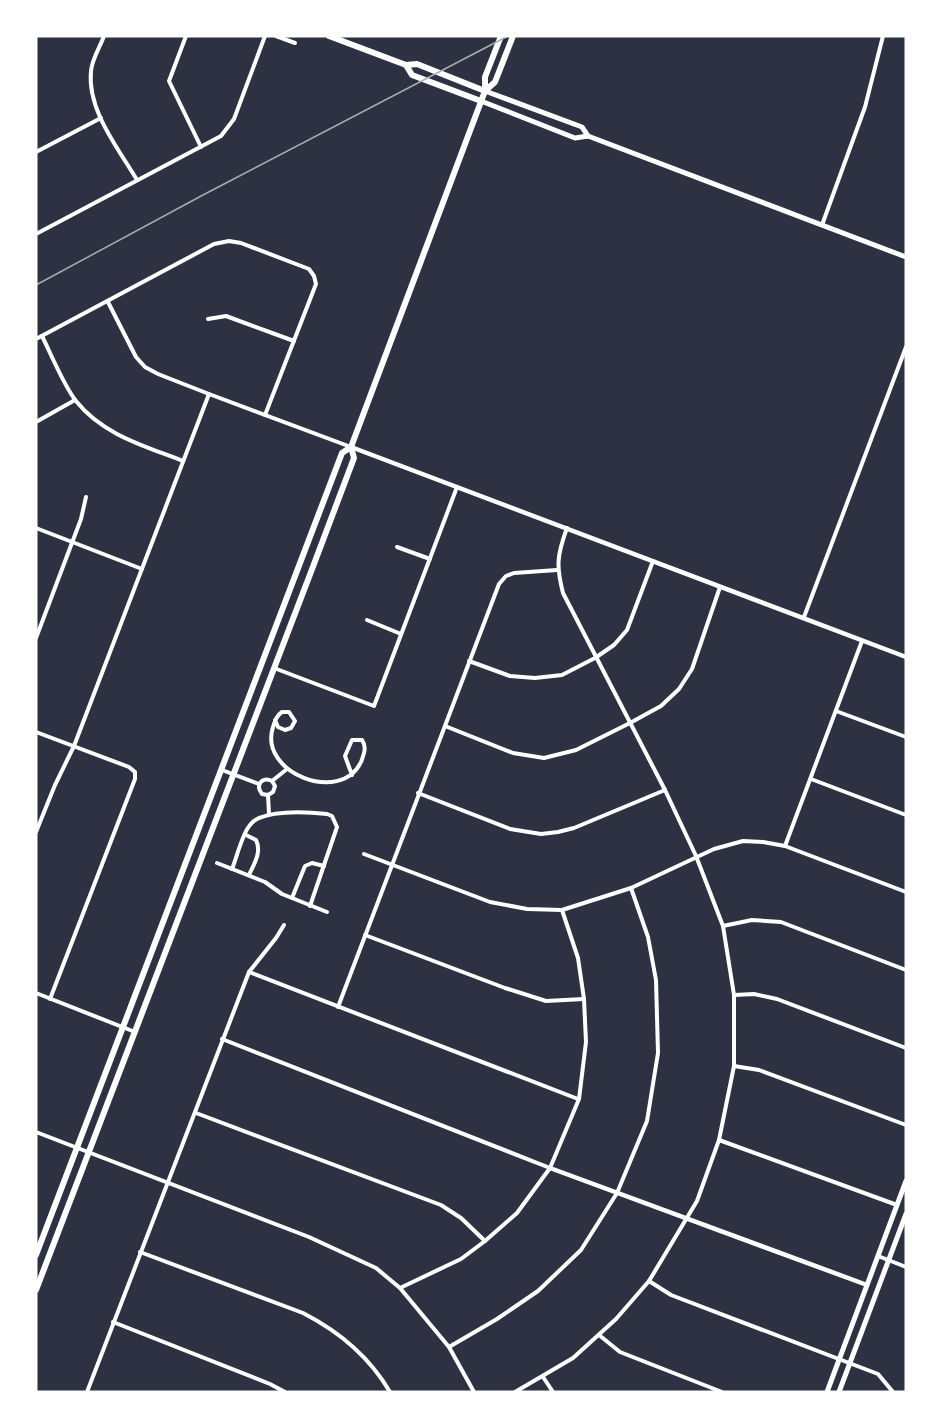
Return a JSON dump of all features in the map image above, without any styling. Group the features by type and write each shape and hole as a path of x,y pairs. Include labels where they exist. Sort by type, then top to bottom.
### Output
{"main road":[{"path":"329,36 406,65 417,64 582,127 588,136"},
{"path":"36,1290 354,458 351,447 485,91 485,77 501,36"},
{"path":"485,91 495,82 513,36"},
{"path":"406,65 412,75 575,138 588,136 906,257"},
{"path":"36,1256 341,453 351,447"},
{"path":"827,1392 906,1181"},
{"path":"839,1392 906,1214"}],"street":[{"path":"104,36 91,69 92,92 101,118 137,180"},
{"path":"186,36 169,81 201,147"},
{"path":"36,234 221,136 234,119 265,36"},
{"path":"276,36 295,44"},
{"path":"822,225 866,107 883,36"},
{"path":"36,152 101,118"},
{"path":"36,339 214,244 229,241 241,243 309,269 316,284 265,416"},
{"path":"108,302 136,357 145,367 158,374 906,657"},
{"path":"208,319 226,316 294,341"},
{"path":"42,336 75,400 105,428 127,440 183,461"},
{"path":"804,618 906,347"},
{"path":"36,832 55,784 74,746 209,394"},
{"path":"36,422 75,400"},
{"path":"274,668 374,706 457,487"},
{"path":"36,638 81,519 86,497"},
{"path":"36,528 142,568"},
{"path":"515,1392 573,1358 599,1335 649,1281 697,1201 719,1140 734,1066 734,995 723,926 696,856 665,790 563,593 557,570 558,554 567,528"},
{"path":"397,547 430,559"},
{"path":"470,661 510,676 535,678 562,675 595,658 614,645 627,630 652,561"},
{"path":"338,1007 499,584 514,573 557,570"},
{"path":"445,726 513,753 544,758 576,750 630,723 661,706 679,689 692,669 720,587"},
{"path":"367,620 401,634"},
{"path":"785,846 862,640"},
{"path":"275,720 278,727 285,730 291,728 295,721 292,714 286,711 279,714 275,720 271,733 271,746 277,758 288,769 298,775 322,782 343,781 352,774 360,765 365,750 364,743 358,739 351,742 345,756 352,774"},
{"path":"836,711 906,737"},
{"path":"36,732 129,767 135,772 135,779 50,999"},
{"path":"272,781 288,769"},
{"path":"222,770 259,784"},
{"path":"810,779 906,815"},
{"path":"262,780 272,781 275,786 273,792 268,795 262,794 259,784 262,780"},
{"path":"418,793 510,829 541,834 574,828 665,790"},
{"path":"268,795 269,814"},
{"path":"232,869 250,825 258,818 269,814 320,813 332,816 337,827 310,906"},
{"path":"246,835 256,840 259,845 249,875"},
{"path":"364,854 490,902 527,909 562,910 631,888 696,856 726,844 743,841 785,846 906,892"},
{"path":"217,863 265,882 282,894 327,912"},
{"path":"292,898 305,866 312,863 324,866"},
{"path":"450,1347 538,1291 581,1250 617,1193 647,1121 658,1053 656,980 648,937 631,888"},
{"path":"400,1288 461,1259 485,1241 517,1212 550,1168 579,1099 586,1042 584,999 578,958 562,910"},
{"path":"723,926 752,920 781,922 906,970"},
{"path":"87,1392 249,972 284,925"},
{"path":"365,936 546,1001 584,999"},
{"path":"249,972 579,1099"},
{"path":"36,993 135,1032"},
{"path":"734,995 754,994 777,999 906,1048"},
{"path":"222,1039 686,1220 878,1289"},
{"path":"734,1066 759,1071 906,1125"},
{"path":"196,1113 441,1205 461,1218 485,1241"},
{"path":"36,1132 345,1252 376,1268 400,1288 450,1347 474,1392"},
{"path":"719,1140 897,1205"},
{"path":"140,1252 303,1313 323,1324 353,1345 378,1371 390,1392"},
{"path":"878,1256 906,1267"},
{"path":"649,1281 671,1295 878,1374 893,1392"},
{"path":"113,1322 285,1392"},
{"path":"599,1335 620,1352 722,1392"},
{"path":"543,1377 553,1392"}],"railway":[{"path":"36,285 508,36"}]}
